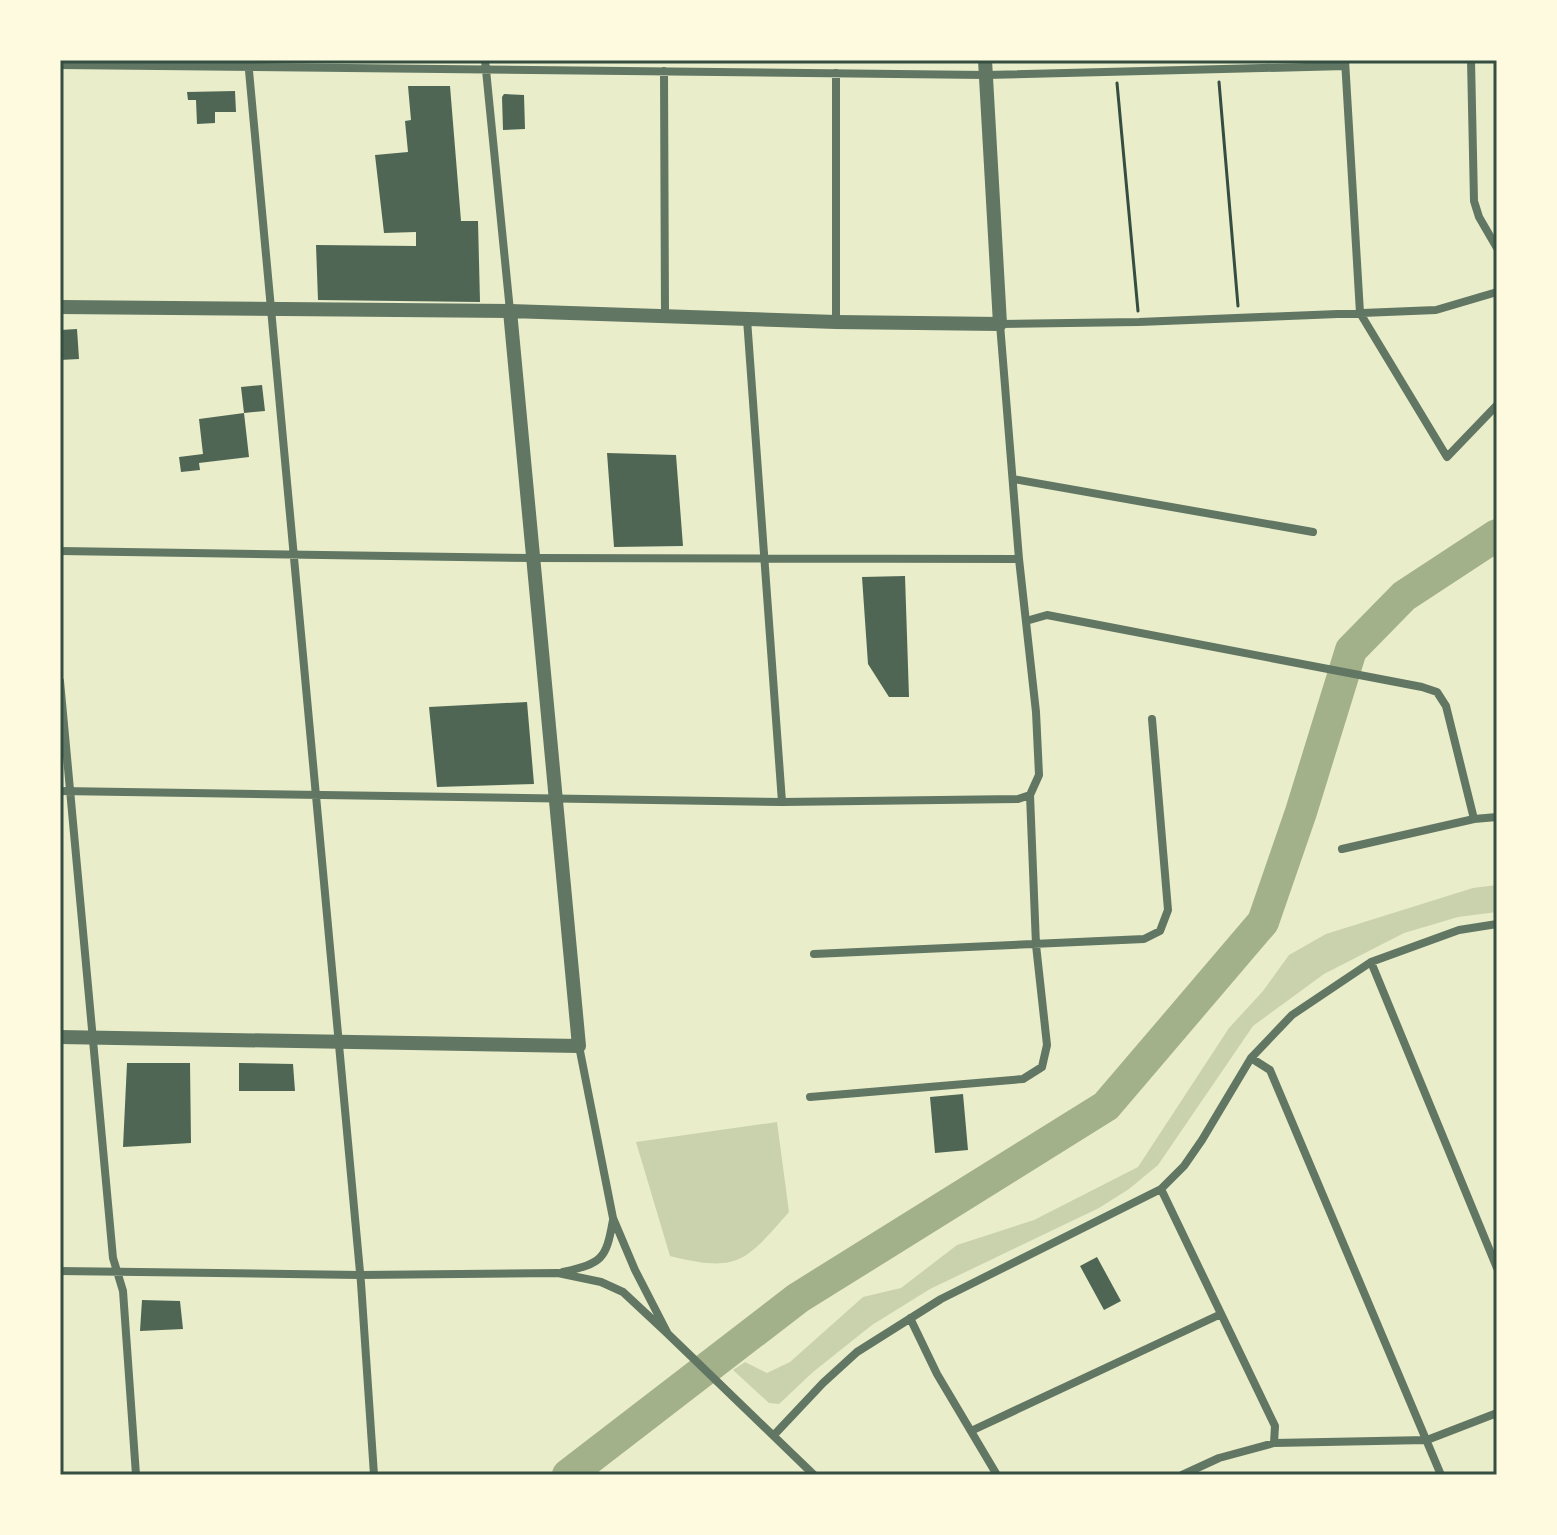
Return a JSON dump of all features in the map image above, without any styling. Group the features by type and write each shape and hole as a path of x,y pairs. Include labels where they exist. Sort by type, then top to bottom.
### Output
{"street":[{"path":"1471,60 1474,201 1479,217 1497,248"},
{"path":"248,63 360,1275 374,1475"},
{"path":"60,65 485,65 836,73 986,67 1116,72 1218,70 1345,63 1360,313 1447,457 1497,405"},
{"path":"485,65 579,1046 613,1218 668,1334"},
{"path":"810,1097 1023,1079 1042,1067 1047,1045 1036,945 1030,795 1040,768 1000,324 986,67"},
{"path":"664,71 665,316"},
{"path":"836,73 836,322"},
{"path":"60,307 510,311 1000,324 1139,322 1436,310 1497,292"},
{"path":"747,319 782,802"},
{"path":"1013,479 1313,532"},
{"path":"60,551 531,558 1019,559"},
{"path":"1026,621 1047,615 1437,692 1446,706 1474,819"},
{"path":"60,681 65,791 94,1038 113,1258 123,1291 136,1475"},
{"path":"814,954 1144,939 1160,931 1168,910 1152,719"},
{"path":"65,791 782,802 1018,799 1030,795"},
{"path":"1342,849 1474,819 1497,817"},
{"path":"774,1435 844,1363 910,1318 941,1299 1161,1189 1193,1153 1251,1058 1292,1015 1371,962 1459,930 1495,924 1497,935"},
{"path":"1371,962 1497,1268"},
{"path":"60,1037 579,1046"},
{"path":"1251,1058 1270,1070 1441,1475"},
{"path":"1161,1189 1275,1426 1274,1443"},
{"path":"558,1273 591,1265 601,1257 608,1248 613,1218"},
{"path":"60,1271 360,1275 558,1273 601,1282 623,1292 814,1475"},
{"path":"971,1431 1221,1314"},
{"path":"910,1318 937,1374 997,1475"},
{"path":"1182,1475 1219,1458 1274,1443 1427,1440 1497,1413"}],"path":[{"path":"1218,70 1239,318"},
{"path":"1116,72 1139,322"}],"green space":[{"path":"1497,885 1497,912 1458,917 1404,933 1324,974 1253,1026 1158,1165 1129,1189 1099,1208 930,1289 872,1325 779,1404 769,1403 733,1370 745,1362 767,1373 790,1362 863,1297 901,1288 957,1245 1034,1220 1138,1167 1229,1028 1263,991 1289,955 1326,934 1473,888"},
{"path":"777,1122 789,1212 761,1242 738,1259 711,1263 670,1256 636,1142"}],"building":[{"path":"408,86 450,86 461,221 478,221 480,302 318,300 316,245 416,246 416,232 384,233 375,155 408,152 405,121 411,120"},
{"path":"235,91 236,112 215,112 215,123 197,124 196,100 188,100 187,92"},
{"path":"504,94 524,95 525,129 503,130"},
{"path":"77,329 79,359 60,360 60,330"},
{"path":"262,385 265,411 244,413 241,387"},
{"path":"244,413 249,457 199,463 200,470 181,472 179,457 203,454 199,419"},
{"path":"607,453 676,455 683,546 614,547"},
{"path":"905,576 909,697 889,697 868,664 862,577"},
{"path":"527,702 534,784 437,787 429,707"},
{"path":"127,1063 190,1063 191,1143 123,1147"},
{"path":"239,1063 293,1064 295,1091 239,1091"},
{"path":"963,1094 968,1150 935,1153 930,1097"},
{"path":"1097,1257 1121,1301 1104,1310 1080,1266"},
{"path":"142,1300 180,1301 183,1329 140,1331"}],"waterway":[{"path":"568,1475 798,1298 1106,1106 1263,922 1351,650 1404,596 1497,535"}]}
